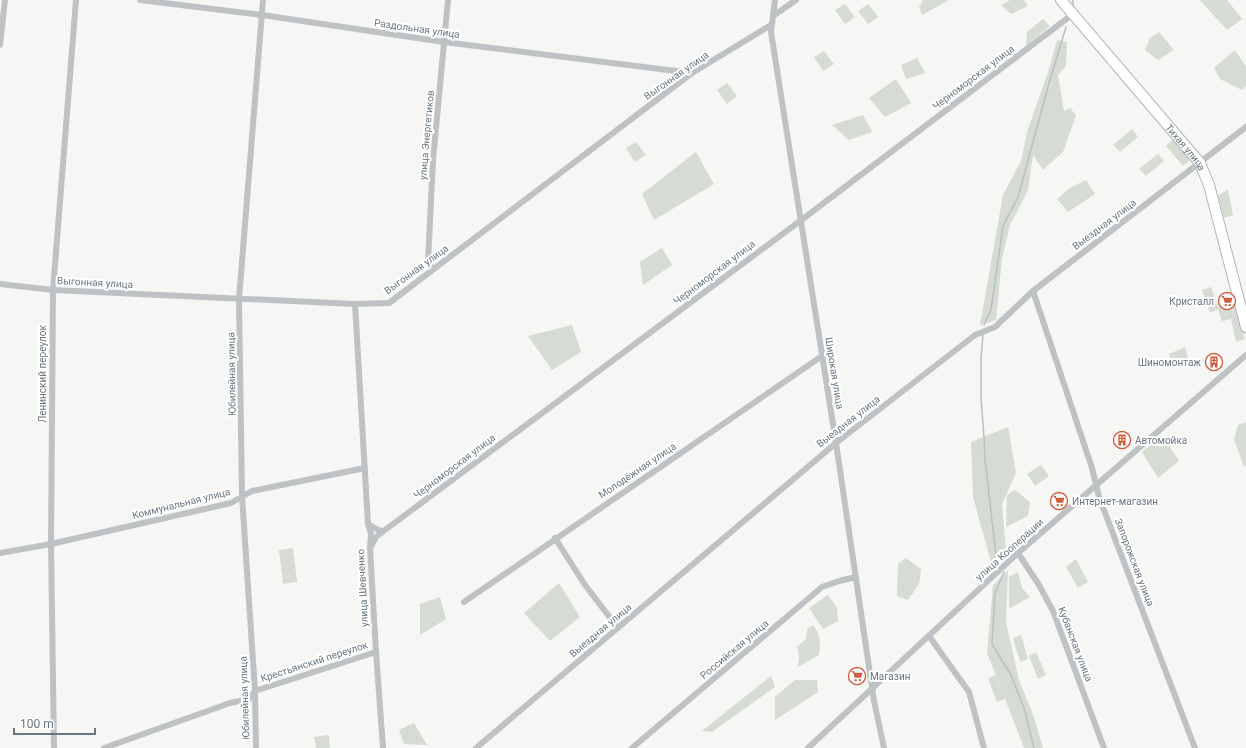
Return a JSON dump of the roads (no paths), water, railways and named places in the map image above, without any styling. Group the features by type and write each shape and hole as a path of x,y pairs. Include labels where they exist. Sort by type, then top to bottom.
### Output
{"main road":[{"name":"Тихая улица","path":"1062,0 1200,163 1209,185 1246,327"}],"street":[{"path":"0,45 5,0"},
{"name":"Ленинский переулок","path":"54,748 51,544 53,290 76,0"},
{"name":"Раздольная улица","path":"140,0 262,15 444,42 692,73"},
{"name":"Юбилейная улица","path":"256,748 255,691 242,496 239,299 263,0"},
{"name":"улица Энергетиков","path":"433,269 428,262 433,160 448,0"},
{"name":"Широкая улица","path":"774,0 771,32 836,443 872,688 884,748"},
{"path":"773,16 796,0"},
{"name":"Черноморская улица","path":"370,548 376,537 383,531 800,221 1073,14"},
{"name":"Выгонная улица","path":"0,284 53,290 239,299 355,304 389,302 692,73 772,25"},
{"name":"Выездная улица","path":"476,748 836,443 975,335 995,327 1033,291 1246,128"},
{"name":"Запорожская улица","path":"1033,291 1097,485 1099,497 1195,748"},
{"name":"улица Шевченко","path":"355,304 368,524 371,534 370,548 383,748"},
{"name":"улица Кооперации","path":"808,748 1018,553 1246,355"},
{"name":"Молодёжная улица","path":"464,602 555,538 822,356"},
{"name":"Коммунальная улица","path":"0,553 51,544 230,503 252,491 365,468"},
{"path":"368,524 378,530 383,531"},
{"path":"555,538 585,585 618,628"},
{"name":"Кубанская улица","path":"1018,553 1040,585 1053,611 1104,748"},
{"name":"Российская улица","path":"632,748 822,587 856,577"},
{"path":"929,636 969,692 984,748"},
{"name":"Крестьянский переулок","path":"104,748 230,703 249,699 255,691 376,652"}],"waterway":[{"path":"1073,0 1073,7"},
{"path":"984,325 991,309 1003,226 1018,197 1066,27"},
{"path":"983,335 981,358 981,398 985,459 996,556"},
{"path":"1004,572 995,593 992,644 1011,675 1025,711 1034,748"}],"place":[{"name":"Кристалл","path":"1227,301"},
{"name":"Шиномонтаж","path":"1214,362"},
{"name":"Автомойка","path":"1122,440"},
{"name":"Интернет-магазин","path":"1059,501"},
{"name":"Магазин","path":"857,676"}]}
